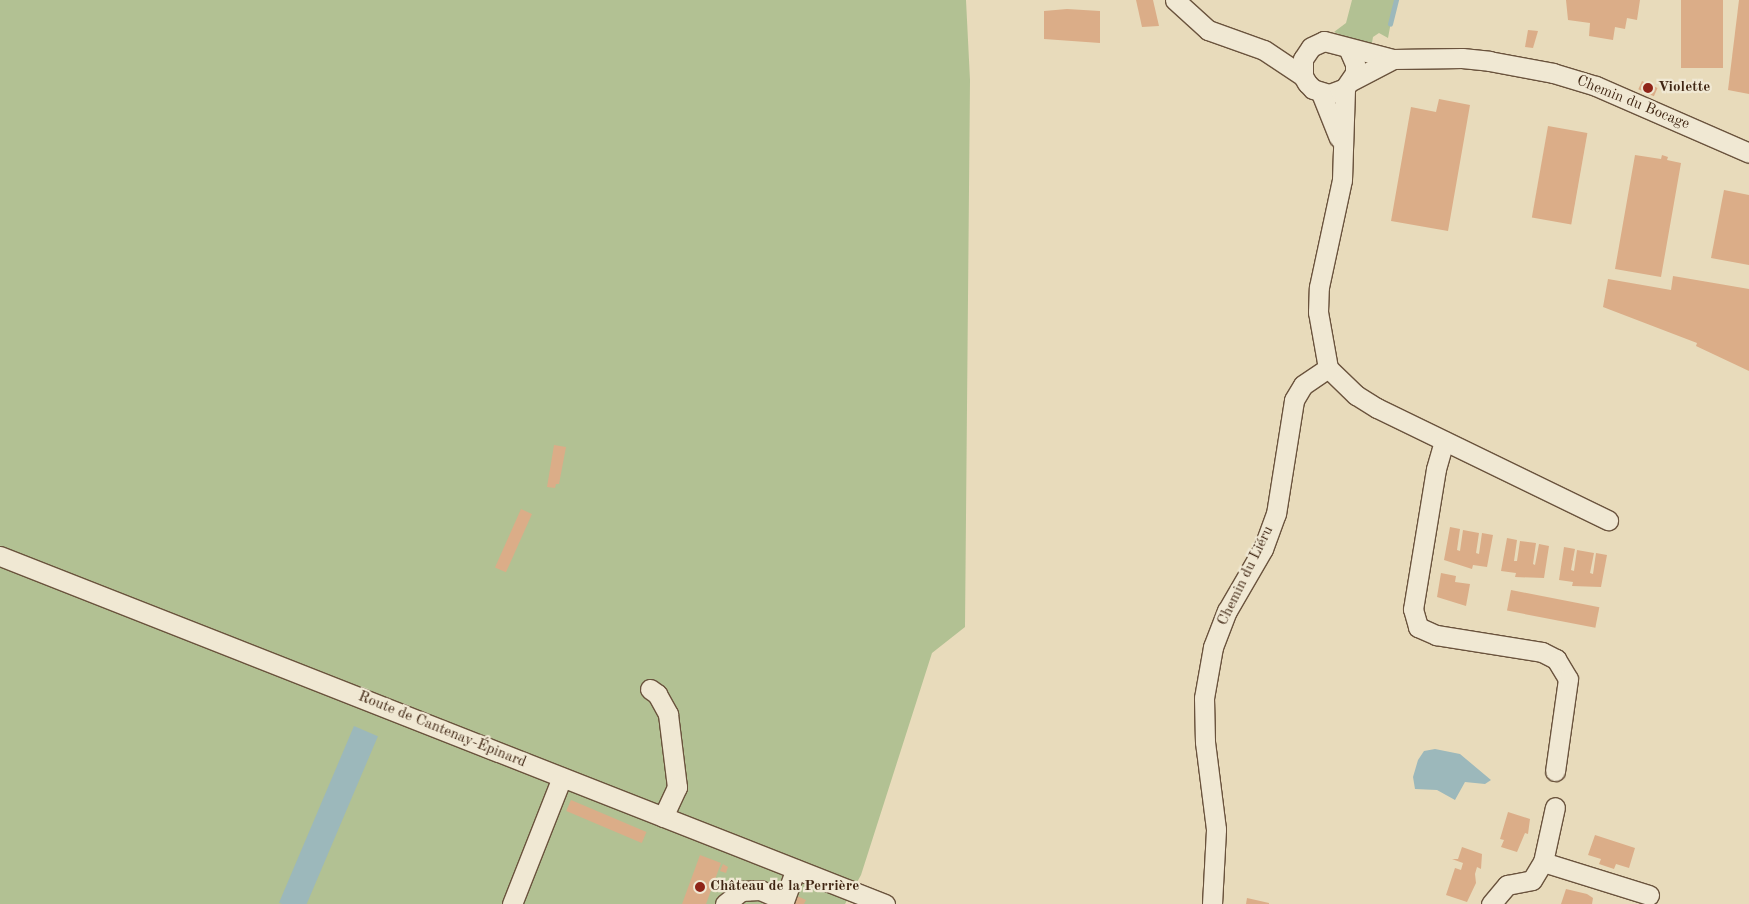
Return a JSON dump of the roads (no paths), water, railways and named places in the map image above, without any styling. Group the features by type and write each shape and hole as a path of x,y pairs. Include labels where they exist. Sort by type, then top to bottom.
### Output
{"street":[{"path":"1175,0 1208,30 1264,50 1303,76 1313,89 1321,93 1338,92 1348,84"},
{"path":"1264,50 1311,47 1332,40 1348,48 1355,64 1348,84 1342,146 1342,180 1319,287 1318,312 1328,368 1356,395 1378,408 1608,520"},
{"path":"1303,76 1303,59 1311,47"},
{"name":"Chemin du Bocage","path":"1348,48 1393,60 1462,58 1553,73 1628,98 1749,153"},
{"name":"Chemin du Bocage","path":"1348,84 1393,60"},
{"path":"1321,93 1342,146"},
{"name":"Chemin du Liéru","path":"1212,904 1216,829 1205,742 1204,698 1212,648 1226,611 1263,549 1276,514 1294,400 1303,384 1328,368"},
{"path":"1444,441 1436,469 1413,610 1418,627 1436,635 1542,652 1556,659 1568,680 1555,771"},
{"name":"Route de Cantenay-Épinard","path":"0,556 885,904"},
{"path":"650,689 657,694 668,714 677,787 663,816"},
{"path":"512,904 562,777"},
{"path":"1491,904 1508,886 1532,880 1544,862 1555,808"},
{"path":"1544,862 1649,895"},
{"path":"725,904 741,891 760,890 783,902 796,869"}],"water":[{"path":"354,726 378,736 307,904 279,903"},
{"path":"1435,749 1460,754 1491,780 1485,784 1465,782 1455,800 1437,790 1415,789 1413,777 1418,760 1424,751"}],"waterway":[{"path":"1390,24 1396,0"}],"place":[{"name":"Violette","path":"1648,88"},
{"name":"Château de la Perrière","path":"700,887"}]}
